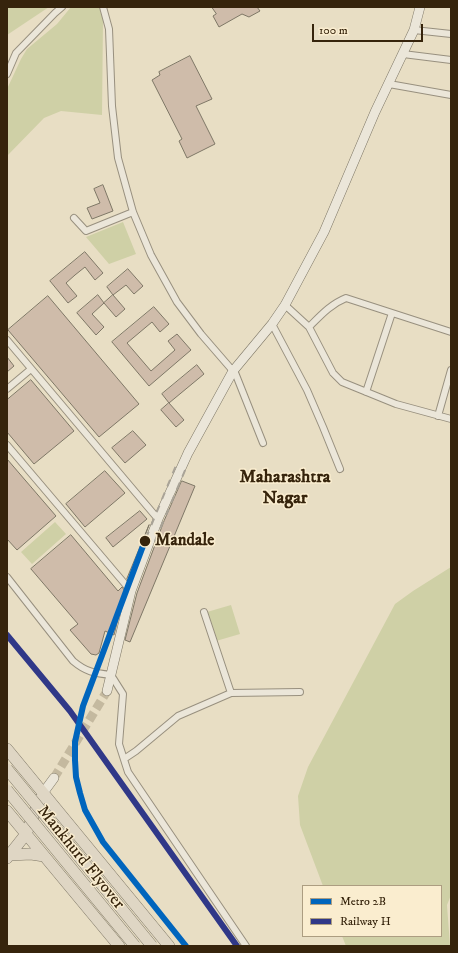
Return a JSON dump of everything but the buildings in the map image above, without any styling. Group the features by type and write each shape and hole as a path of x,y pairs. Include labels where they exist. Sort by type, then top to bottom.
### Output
{"highway":[{"path":"7,749 169,946"},
{"name":"Mankhurd Flyover","path":"7,770 152,946"},
{"name":"Mankhurd Flyover","path":"7,790 135,946"},
{"path":"43,793 8,813 118,946"},
{"path":"8,856 26,834 43,793"},
{"path":"8,856 31,854 44,856"}],"street":[{"path":"7,74 16,53 62,7"},
{"path":"103,7 109,29 112,106 118,158 133,212 151,254 177,302 201,334 233,371 263,443"},
{"path":"107,691 131,591 158,519 188,453 233,371 272,324 285,305 324,232 366,134 414,30 420,7"},
{"path":"414,30 451,34"},
{"path":"403,54 451,60"},
{"path":"389,84 451,95"},
{"path":"74,218 86,231 133,212"},
{"path":"309,327 330,307 338,301 346,298 451,332"},
{"path":"285,305 309,327 337,379 396,404 451,419"},
{"path":"366,392 392,313"},
{"path":"272,324 307,390 340,469"},
{"path":"7,340 158,519"},
{"path":"7,389 31,369"},
{"path":"438,416 451,370"},
{"path":"7,445 131,591"},
{"path":"7,577 73,661 92,673 111,675"},
{"path":"204,612 231,693"},
{"path":"111,675 123,694 119,744 128,772 246,946"},
{"path":"124,759 136,751 178,716 231,693 300,692"},
{"path":"43,793 54,778"}],"green space":[{"path":"7,7 49,7 7,35"},
{"path":"71,7 99,7 103,20 102,115 61,111 44,118 7,156 7,89 27,49 57,24"},
{"path":"123,222 136,254 109,264 86,237"},
{"path":"55,522 66,534 32,564 21,552"},
{"path":"451,567 451,895 447,905 450,946 346,946 342,937 442,937 442,885 323,885 300,825 298,796 308,767 395,604"},
{"path":"231,605 240,634 216,641 207,612"}],"tunnel":[{"path":"54,778 107,691"}],"railway":[{"path":"146,538 177,463"},
{"path":"155,541 186,468"}],"metro line":[{"name":"2B","path":"146,538 83,706 75,742 76,777 85,810 103,842 186,946"}],"rail line":[{"name":"H","path":"7,635 70,711 237,946"}],"place":[{"name":"Mandale","path":"145,541"}],"district":[{"name":"Maharashtra Nagar","path":"285,488"}]}
